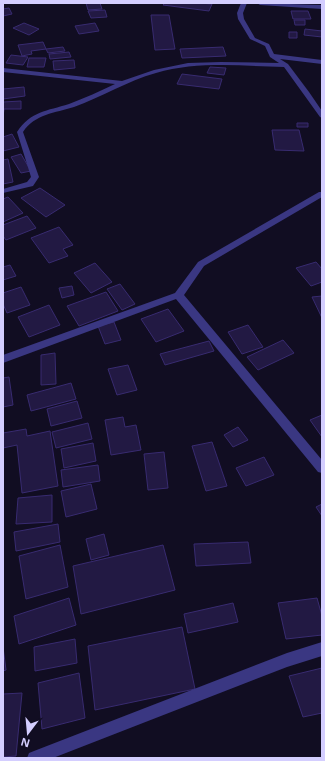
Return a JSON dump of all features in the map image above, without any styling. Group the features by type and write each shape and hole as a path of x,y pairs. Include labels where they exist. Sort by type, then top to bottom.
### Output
{"street":[{"path":"244,3 240,13 244,25 253,39 266,45 272,56 286,65 322,116"},
{"path":"260,3 322,7"},
{"path":"272,56 322,62"},
{"path":"3,191 30,184 35,177 20,132 30,118 72,105 157,71 184,66 217,64 286,65"},
{"path":"3,70 125,83"},
{"path":"3,359 178,295 183,292 190,278 201,264 322,194"},
{"path":"178,295 322,468"},
{"path":"34,758 287,660 322,649"}],"building":[{"path":"86,3 100,3 102,9 88,10"},
{"path":"165,3 212,4 209,11 163,5"},
{"path":"9,8 12,14 3,16 3,9"},
{"path":"105,10 107,17 91,18 88,11"},
{"path":"291,11 308,11 311,19 293,19"},
{"path":"151,15 169,15 175,49 155,50"},
{"path":"294,20 305,20 305,25 295,25"},
{"path":"24,23 39,29 29,35 13,28"},
{"path":"95,23 99,31 79,34 75,26"},
{"path":"305,29 322,31 322,37 304,35"},
{"path":"289,32 297,32 297,38 289,38"},
{"path":"43,42 46,49 31,51 32,54 22,56 18,45"},
{"path":"63,47 65,51 48,53 46,49"},
{"path":"223,47 226,56 182,58 180,49"},
{"path":"69,52 71,57 50,59 49,54"},
{"path":"11,55 28,57 23,65 6,63"},
{"path":"29,58 46,58 44,67 27,67"},
{"path":"74,60 75,68 54,70 53,61"},
{"path":"210,67 226,68 224,75 207,73"},
{"path":"182,74 222,79 219,89 177,84"},
{"path":"24,87 25,96 3,99 3,89"},
{"path":"21,101 21,109 4,109 3,117 3,102"},
{"path":"297,123 308,123 308,127 297,127"},
{"path":"272,130 299,130 304,151 275,150"},
{"path":"12,134 19,147 3,151 3,137"},
{"path":"21,154 31,171 21,173 11,157"},
{"path":"8,159 13,182 3,184 3,160"},
{"path":"40,188 65,205 46,217 21,198"},
{"path":"8,197 23,213 3,222 3,199"},
{"path":"27,216 36,228 6,240 3,236 3,225"},
{"path":"59,227 73,245 63,249 68,256 49,263 31,238"},
{"path":"316,262 322,269 322,282 311,286 296,268"},
{"path":"95,263 112,282 91,293 74,273"},
{"path":"10,265 16,276 3,280 3,267"},
{"path":"120,284 135,304 122,310 107,289"},
{"path":"72,286 74,295 62,298 59,288"},
{"path":"21,287 30,305 7,313 3,304 3,293"},
{"path":"106,292 118,311 79,326 67,306"},
{"path":"322,296 322,318 312,297"},
{"path":"49,305 60,325 29,337 18,317"},
{"path":"168,309 184,331 156,342 141,319"},
{"path":"114,322 121,340 105,344 98,326"},
{"path":"248,325 263,347 242,354 228,332"},
{"path":"283,340 294,353 258,370 247,357"},
{"path":"209,341 214,351 165,365 160,354"},
{"path":"55,353 56,384 41,385 41,355"},
{"path":"128,365 137,390 117,395 108,369"},
{"path":"9,377 13,405 3,407 3,378"},
{"path":"71,383 76,399 31,411 27,395"},
{"path":"77,401 82,418 51,426 47,409"},
{"path":"322,415 322,437 310,420"},
{"path":"123,417 125,427 136,425 141,450 111,455 105,420"},
{"path":"88,423 92,439 56,448 52,432"},
{"path":"238,427 248,440 233,447 224,435"},
{"path":"26,429 27,436 50,431 58,486 22,493 17,445 3,448 3,433"},
{"path":"212,442 227,486 206,491 192,446"},
{"path":"93,443 96,461 64,468 61,449"},
{"path":"164,452 168,488 148,490 144,454"},
{"path":"264,457 274,475 246,486 236,468"},
{"path":"98,465 100,481 63,487 61,470"},
{"path":"91,484 97,509 66,517 61,491"},
{"path":"52,495 52,522 16,524 18,498"},
{"path":"322,504 322,516 316,507"},
{"path":"58,524 60,542 16,551 14,532"},
{"path":"104,534 109,555 91,560 86,539"},
{"path":"248,542 251,563 196,566 194,544"},
{"path":"60,545 68,587 26,599 19,556"},
{"path":"163,545 175,590 81,614 73,566"},
{"path":"69,598 76,625 19,644 14,616"},
{"path":"317,598 322,616 322,635 286,639 278,603"},
{"path":"233,603 238,622 188,633 184,614"},
{"path":"182,627 195,689 95,710 88,646"},
{"path":"75,639 77,663 35,671 34,647"},
{"path":"3,647 6,670 3,671"},
{"path":"322,668 322,713 303,717 289,676"},
{"path":"79,673 85,718 42,729 38,683"},
{"path":"22,693 16,756 3,757 3,694"}]}
